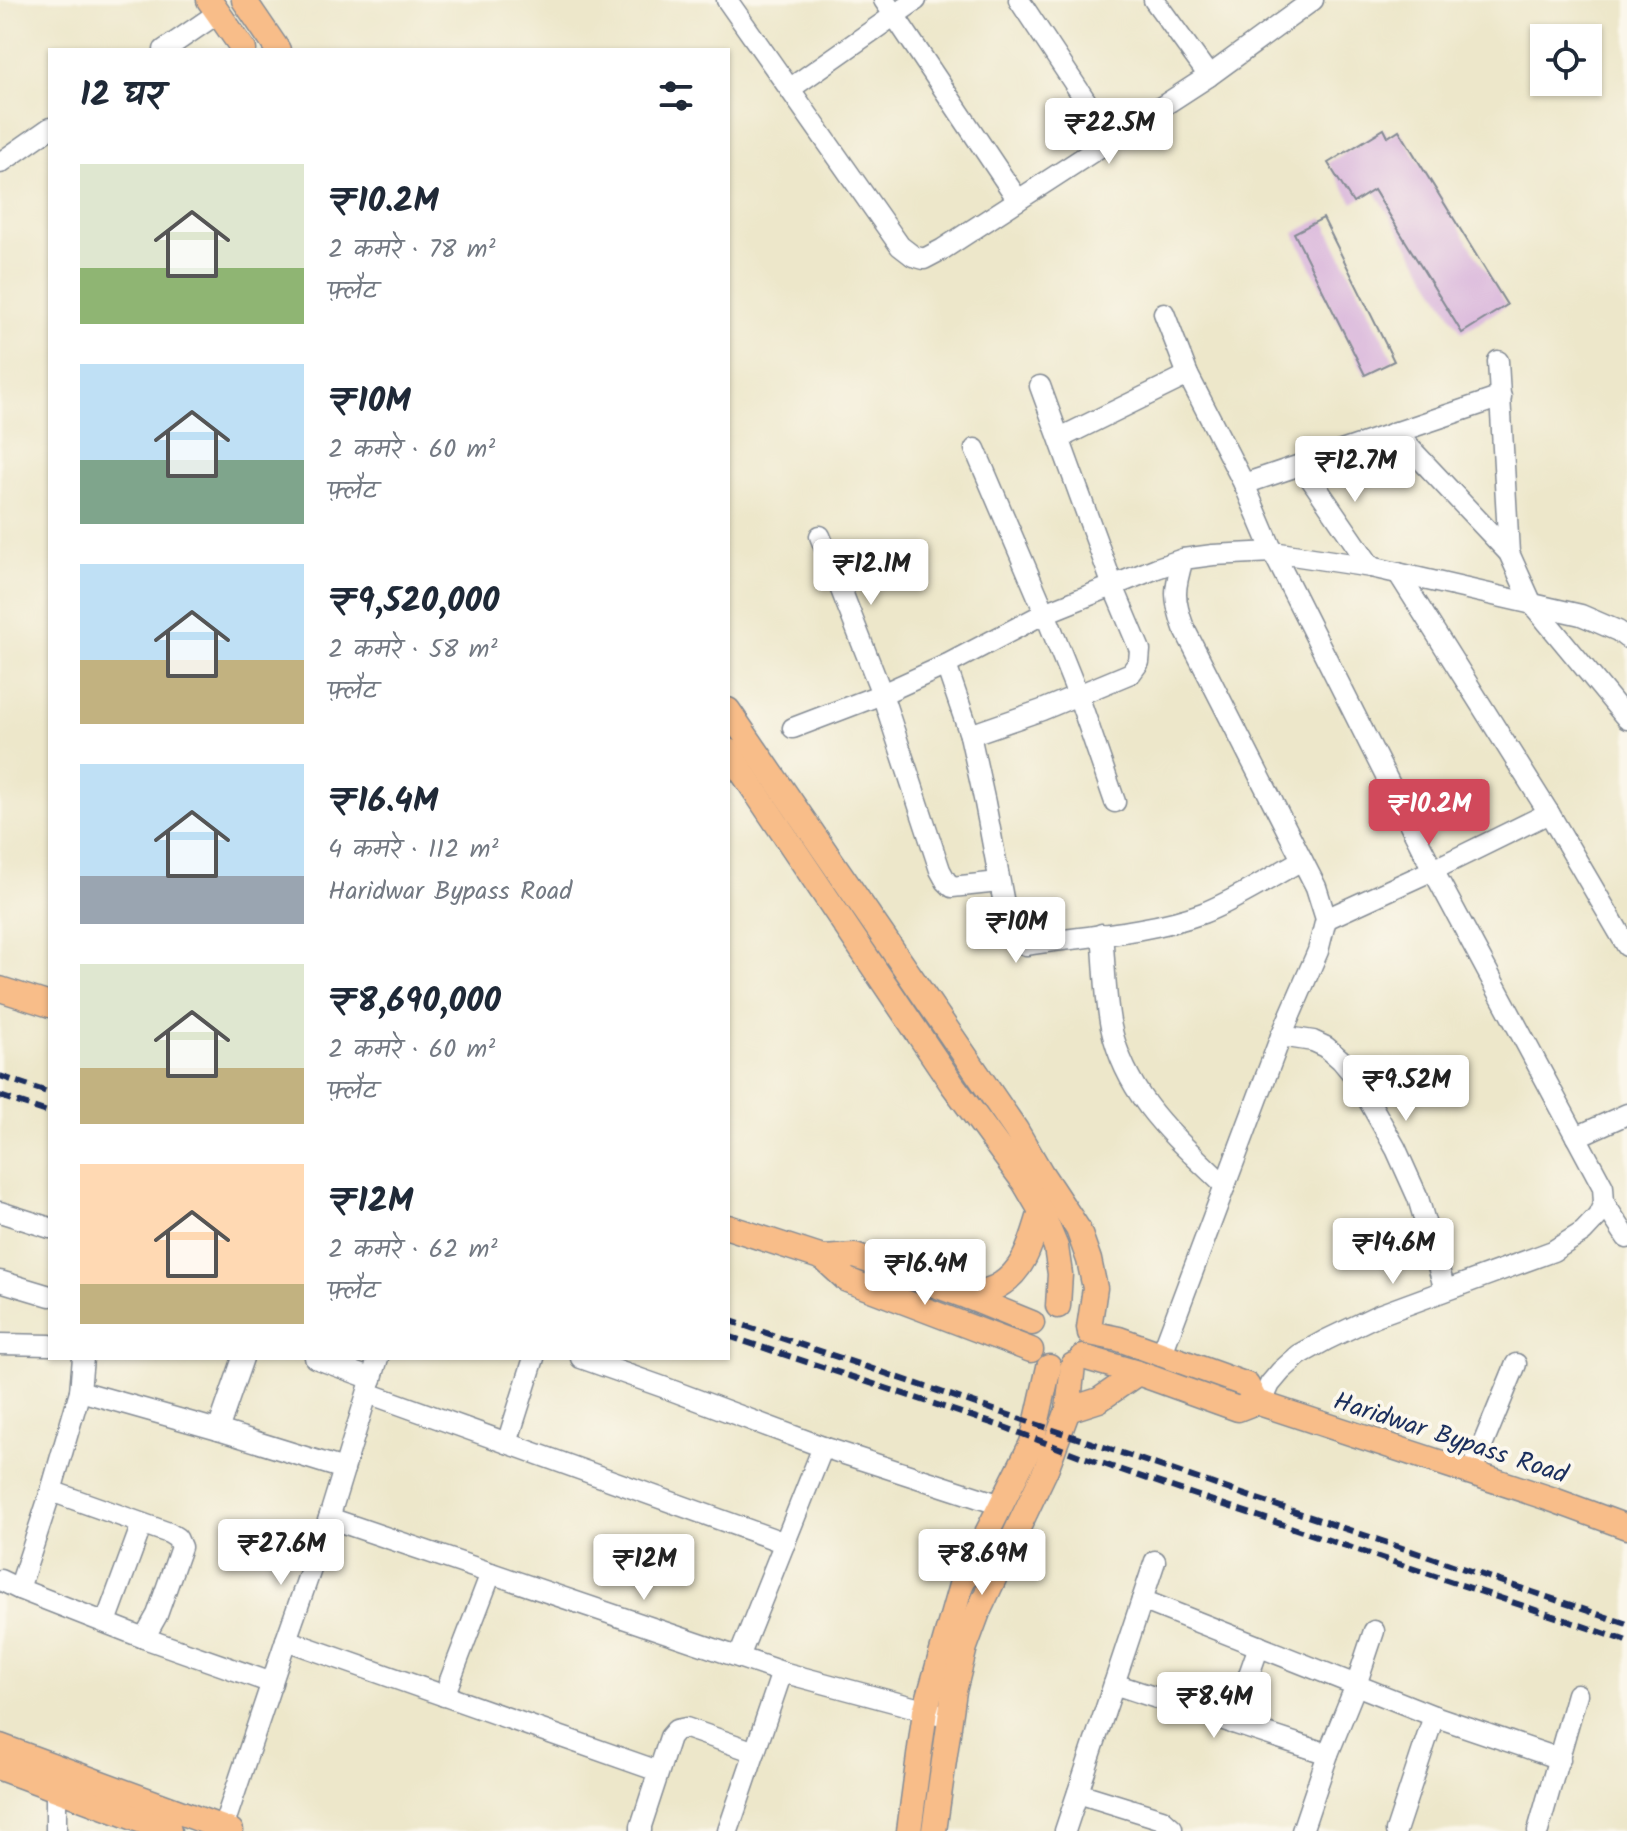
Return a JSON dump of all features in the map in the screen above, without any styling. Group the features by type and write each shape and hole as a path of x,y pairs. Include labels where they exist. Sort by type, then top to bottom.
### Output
{"main road":[{"path":"244,0 277,48"},
{"path":"214,7 243,48"},
{"path":"730,713 1016,1130 1078,1229 1101,1307 1119,1339"},
{"path":"730,754 952,1084 1024,1182 1041,1211 1056,1247 1060,1274 1058,1306"},
{"path":"0,989 48,1004"},
{"path":"968,1297 998,1286 1020,1267 1041,1211"},
{"path":"730,1228 823,1258 855,1256 1032,1323"},
{"path":"823,1258 847,1280 1031,1350"},
{"path":"909,1831 925,1711 961,1585 1077,1350 1095,1288"},
{"path":"934,1831 950,1717 965,1647 978,1612 1046,1469 1068,1410 1077,1350 1080,1315 1058,1306 1043,1311 1032,1323 1028,1333 1031,1350 1038,1360 1077,1350"},
{"name":"Haridwar Bypass Road","path":"1077,1350 1119,1339 1247,1385 1259,1403"},
{"name":"Haridwar Bypass Road","path":"1077,1350 1238,1409 1259,1403 1626,1521"},
{"path":"1068,1410 1099,1400 1138,1373"},
{"path":"0,1746 226,1830"},
{"path":"0,1768 169,1831"}],"street":[{"path":"727,0 900,246 913,256 924,259 1209,76 1303,3"},
{"path":"791,88 890,7 916,0"},
{"path":"1019,0 1111,139"},
{"path":"1154,0 1209,76"},
{"path":"166,48 214,7"},
{"path":"890,7 1018,200"},
{"path":"0,163 48,129"},
{"path":"1164,313 1188,375 1244,484 1273,552 1433,870 1603,1187 1604,1203 1598,1216 1583,1232 1553,1251 1376,1316 1299,1355 1270,1384 1259,1403"},
{"path":"1498,361 1509,553"},
{"path":"1060,438 1188,375"},
{"path":"970,735 1042,710 1131,673 1139,662 1140,650 1113,586 1040,386"},
{"path":"1244,484 1501,397"},
{"path":"1395,432 1509,553 1532,604 1627,719"},
{"path":"975,449 1078,695 1115,802"},
{"path":"1302,466 1371,567"},
{"path":"820,536 882,694 940,870 952,887 999,882"},
{"path":"793,728 882,694 946,665 1045,613 1183,559 1213,555 1273,552 1371,567 1581,615 1627,638"},
{"path":"1161,1356 1281,1036 1318,951 1326,919 1316,887 1184,628 1175,604 1176,582 1183,559"},
{"path":"1398,573 1549,813 1627,946"},
{"path":"946,665 970,735 1008,925 1018,942 1026,945 1102,934 1203,913 1302,860"},
{"path":"1326,919 1549,813"},
{"path":"1102,934 1110,1025 1121,1060 1136,1090 1160,1122 1225,1186"},
{"path":"1281,1036 1313,1041 1326,1047 1356,1078 1396,1149 1418,1198 1445,1290"},
{"path":"1576,1137 1627,1114"},
{"path":"1604,1203 1627,1238"},
{"path":"0,1212 48,1227"},
{"path":"0,1281 48,1295"},
{"path":"0,1344 48,1345"},
{"path":"83,1360 80,1391 51,1491 10,1585 144,1638 272,1683"},
{"path":"218,1430 242,1360"},
{"path":"319,1360 370,1386 507,1443 785,1543"},
{"path":"226,1830 377,1360"},
{"path":"507,1443 533,1360"},
{"path":"587,1360 823,1447 1001,1505"},
{"path":"1471,1473 1516,1364"},
{"path":"80,1391 344,1469"},
{"path":"739,1657 823,1447"},
{"path":"51,1491 177,1538 181,1547 157,1615 144,1638"},
{"path":"329,1518 782,1672 950,1717"},
{"path":"106,1622 142,1524"},
{"path":"1065,1831 1155,1561"},
{"path":"444,1696 491,1573"},
{"path":"1142,1600 1434,1716 1560,1759"},
{"path":"1302,1831 1374,1631"},
{"path":"286,1640 658,1771"},
{"path":"1232,1723 1259,1646"},
{"path":"728,1831 782,1672"},
{"path":"1114,1684 1328,1754"},
{"path":"1538,1831 1577,1694"},
{"path":"1396,1831 1434,1716"},
{"path":"641,1831 658,1771 670,1737 676,1730 686,1728 755,1752"},
{"path":"56,1788 56,1831"},
{"path":"1078,1793 1162,1819 1172,1831"}],"building":[{"path":"1384,129 1388,137 1399,130 1507,305 1462,333 1374,190 1353,203 1328,163"},
{"path":"1323,218 1394,361 1365,375 1294,233"}],"railway":[{"path":"0,1076 48,1092"},
{"path":"0,1096 48,1112"},
{"path":"730,1321 1627,1624"},
{"path":"730,1337 1004,1427 1080,1456 1627,1641"}]}
